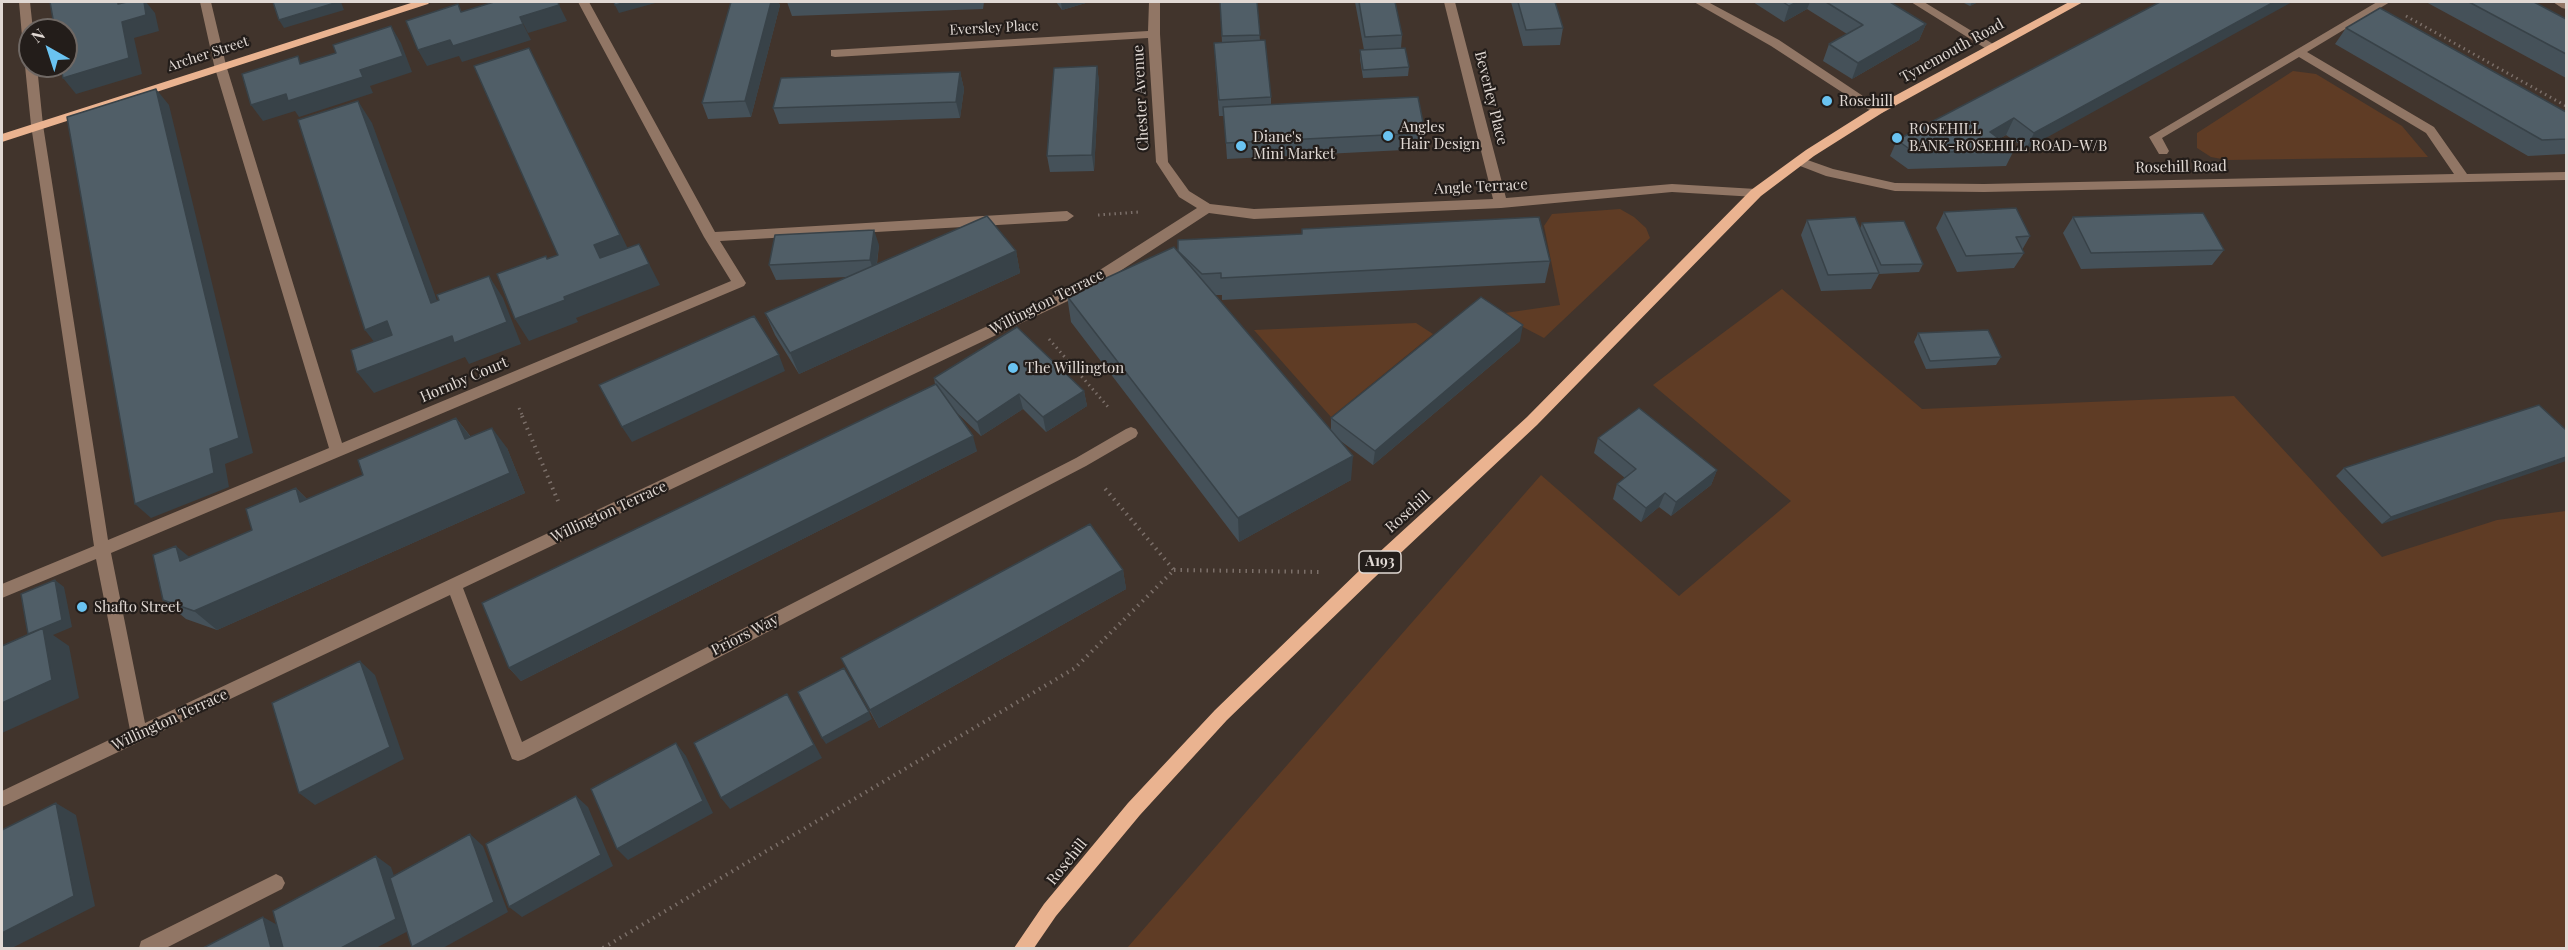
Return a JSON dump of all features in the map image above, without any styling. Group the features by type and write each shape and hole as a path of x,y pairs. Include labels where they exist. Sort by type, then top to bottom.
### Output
{"main road":[{"name":"Archer Street","path":"2,138 220,65 424,2"},
{"name":"Tynemouth Road","path":"1756,193 1799,161 1878,110 2077,2"},
{"name":"Rosehill","path":"1023,948 1050,910 1134,809 1221,715 1368,573 1532,422 1756,193"}],"street":[{"path":"24,2 26,18"},
{"path":"205,2 220,65 337,451"},
{"name":"Hornby Court","path":"2,591 739,283 711,237 583,2"},
{"name":"Chester Avenue","path":"1155,2 1154,34 1162,162 1184,194 1207,208"},
{"name":"Beverley Place","path":"1450,2 1501,203"},
{"path":"1700,2 1775,43 1878,110"},
{"path":"1917,2 1992,47"},
{"path":"2163,151 2155,137 2382,2"},
{"path":"2559,2 2566,6"},
{"name":"Eversley Place","path":"835,52 1154,34"},
{"path":"2298,52 2430,130 2463,178"},
{"path":"32,78 37,125 102,549 139,735"},
{"name":"Rosehill Road","path":"1799,161 1830,173 1906,187 1984,188 2566,176"},
{"name":"Angle Terrace","path":"1207,208 1254,214 1501,203 1671,188 1756,193"},
{"name":"Willington Terrace","path":"2,799 1086,286 1207,208"},
{"path":"711,237 1068,216"},
{"name":"Priors Way","path":"454,585 518,753 1081,462 1131,433"},
{"path":"148,948 276,883"}],"path":[{"path":"2382,2 2566,106"},
{"path":"1027,314 1131,433"},
{"path":"508,380 570,530"},
{"path":"1081,462 1174,570"},
{"path":"603,948 1075,668 1174,570 1368,573"}],"shaded area":[{"path":"2293,71 2316,74 2402,126 2428,157 2227,160 2211,157 2197,148 2197,133"},
{"path":"1620,209 1634,217 1646,228 1650,238 1544,338 1498,314 1560,305 1544,226 1552,214"},
{"path":"1782,289 1922,409 2234,396 2382,557 2497,520 2566,511 2566,948 1127,948 1541,475 1679,596 1791,501 1653,385"},
{"path":"1416,323 1433,334 1331,417 1254,330"}],"building":[{"path":"50,2 118,2 118,4 144,2 146,15 122,22 129,58 78,73 78,18 53,18"},
{"path":"273,2 338,2 279,20"},
{"path":"494,2 558,2 559,5 520,17 523,24 453,46 450,40 418,50 406,21 458,4 461,12"},
{"path":"731,2 771,2 745,101 702,103"},
{"path":"1220,2 1257,2 1260,35 1222,36"},
{"path":"1359,2 1395,2 1402,35 1365,37"},
{"path":"1518,2 1555,2 1563,28 1526,30"},
{"path":"1783,2 1797,2 1789,6"},
{"path":"1826,2 1890,2 1926,24 1858,63 1829,44 1863,25"},
{"path":"2160,2 2274,2 2034,133 2014,118 1990,132 2014,150 1915,153 1897,140"},
{"path":"2469,2 2534,2 2566,19 2566,54"},
{"path":"2380,8 2566,112 2566,139 2542,140 2346,28"},
{"path":"391,26 403,56 360,70 363,77 288,101 286,94 251,105 242,74 298,56 300,64 336,53 333,45"},
{"path":"1265,40 1271,97 1219,100 1214,43"},
{"path":"529,48 620,235 594,245 600,258 639,244 649,264 515,319 497,274 546,256 547,259 558,255 474,66"},
{"path":"1405,48 1409,67 1363,70 1360,50"},
{"path":"1097,66 1092,155 1047,156 1054,68"},
{"path":"960,72 956,102 773,108 781,78"},
{"path":"156,89 239,438 210,449 214,473 135,504 67,117"},
{"path":"1418,97 1425,133 1226,143 1223,107"},
{"path":"358,101 431,303 439,300 437,295 489,276 507,322 454,343 452,336 357,372 351,350 392,335 387,321 365,330 298,120"},
{"path":"2016,208 2030,236 2016,237 2024,253 1966,256 1944,212"},
{"path":"2203,213 2224,250 2091,253 2073,217"},
{"path":"987,216 1016,251 790,353 765,313"},
{"path":"1539,217 1550,261 1221,278 1221,273 1202,274 1178,251 1178,240 1302,234 1302,229"},
{"path":"1855,217 1879,273 1828,275 1807,220"},
{"path":"1904,221 1923,264 1881,265 1862,223"},
{"path":"874,230 870,260 769,265 775,235"},
{"path":"1174,247 1353,456 1238,518 1067,296"},
{"path":"1481,297 1523,325 1375,451 1331,418"},
{"path":"754,316 779,355 622,427 599,385"},
{"name":"The Willington","path":"1017,327 1084,391 1043,417 1019,394 977,422 934,378"},
{"path":"1988,330 2001,357 1930,361 1918,333"},
{"path":"936,384 973,436 509,668 482,603"},
{"path":"2539,405 2566,430 2566,457 2391,517 2344,468"},
{"path":"1639,408 1717,470 1676,502 1665,493 1646,508 1617,484 1636,469 1598,438"},
{"path":"456,418 465,439 492,428 510,473 194,611 163,600 153,555 176,546 180,561 252,530 246,509 296,488 300,502 363,475 358,460"},
{"path":"1090,524 1123,570 870,710 841,658"},
{"path":"55,580 62,620 28,634 21,594"},
{"path":"43,628 52,680 2,703 2,646"},
{"path":"360,661 390,747 299,793 272,703"},
{"path":"844,668 869,712 822,738 798,692"},
{"path":"787,694 814,745 721,798 694,743"},
{"path":"676,743 703,801 617,849 591,789"},
{"path":"576,796 601,855 509,907 486,844"},
{"path":"56,803 74,896 2,933 2,830"},
{"path":"470,834 494,902 412,947 390,878"},
{"path":"376,856 396,919 341,948 283,948 273,911"},
{"path":"263,917 271,948 203,948"}],"place":[{"name":"Rosehill","path":"1827,101"},
{"name":"Angles Hair Design","path":"1388,136"},
{"name":"ROSEHILL BANK-ROSEHILL ROAD-W/B","path":"1897,138"},
{"name":"Diane's Mini Market","path":"1241,146"},
{"name":"The Willington","path":"1013,368"},
{"name":"Shafto Street","path":"82,607"}]}
